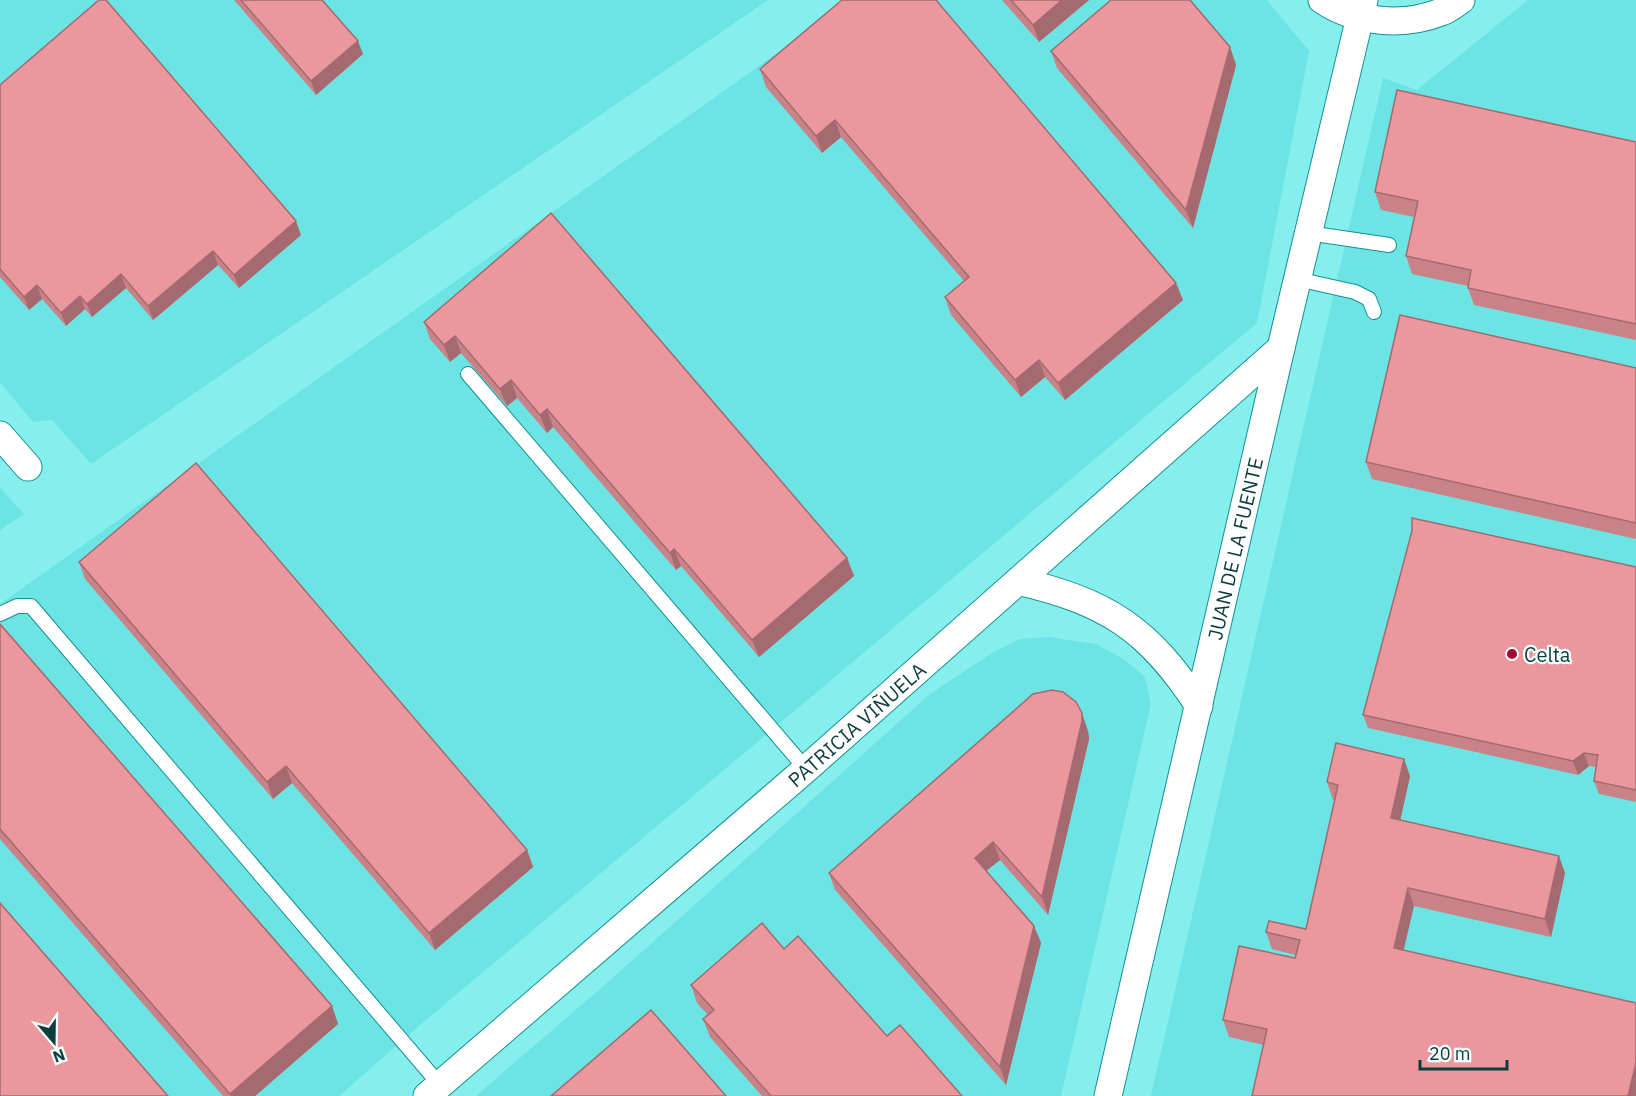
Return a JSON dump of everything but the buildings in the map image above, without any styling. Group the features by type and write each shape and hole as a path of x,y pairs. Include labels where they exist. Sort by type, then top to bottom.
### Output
{"street":[{"path":"1322,0 1343,11 1362,8 1388,21 1408,20 1442,12 1461,0"},
{"name":"JUAN DE LA FUENTE","path":"1108,1096 1362,8"},
{"name":"PATRICIA VIÑUELA","path":"434,1090 806,770 1281,348"},
{"path":"0,435 28,467"},
{"path":"1018,581 1070,594 1119,618 1152,645 1169,664 1199,706"}],"lane":[{"path":"1308,232 1389,245"},
{"path":"1297,279 1355,292 1369,299 1374,312"},
{"path":"468,374 806,770"},
{"path":"0,614 17,606 32,606 434,1090"}],"shaded area":[{"path":"0,0 768,0 91,464 52,420 33,422 0,382"},
{"path":"852,0 1267,0 1309,51 1257,323 427,1019 339,1096 0,1096 0,604"},
{"path":"1528,0 1636,0 1636,1096 1151,1096 1383,78 1417,90"},
{"path":"0,488 24,514 0,530"},
{"path":"1049,637 1096,644 1125,660 1145,677 1151,704 1061,1096 476,1096 615,976 930,694 992,653 1020,639"}],"place":[{"name":"Celta","path":"1512,654"}]}
